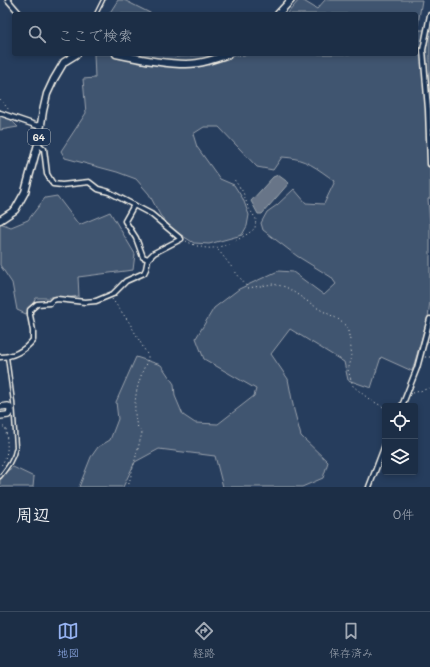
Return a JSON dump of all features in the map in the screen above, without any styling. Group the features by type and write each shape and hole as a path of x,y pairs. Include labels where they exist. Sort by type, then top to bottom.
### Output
{"main road":[{"path":"280,12 292,0"},
{"name":"64","path":"0,220 15,210 26,192 38,144 44,103 54,79 64,62 72,56"},
{"path":"127,56 160,62 187,64 203,62 222,56"}],"street":[{"path":"8,0 18,12"},
{"path":"430,15 423,50 428,109 430,164"},
{"path":"0,113 41,126"},
{"path":"0,357 19,352 33,340 33,326 30,315 32,308 37,304 57,300 85,302 96,301 109,296 126,281 144,273 148,259 154,253 181,239 152,214 109,192 98,189 89,182 62,185 53,184 47,174 44,149 38,144"},
{"path":"134,205 125,221 136,238 143,256 148,259"},
{"path":"403,403 421,356 430,320"},
{"path":"0,407 8,406 10,408 8,415 0,416"},
{"path":"369,487 382,454"}],"lane":[{"path":"97,12 103,0"},
{"path":"0,477 15,454 16,447 13,402 7,356"}],"path":[{"path":"0,99 13,118"},
{"path":"181,239 194,245 213,248 247,236 255,228 256,219 248,207 243,192 233,178"},
{"path":"216,247 248,288 273,284 286,287 319,309 338,319 347,327 352,357 348,370 353,386 369,399 382,406"},
{"path":"109,296 129,322 148,356 139,378 135,406 136,423 142,433 128,487"},
{"path":"421,356 430,357"},
{"path":"406,395 430,388"},
{"path":"0,424 6,429 8,452 0,467"}],"shaded area":[{"path":"118,0 124,0 148,12 110,12"},
{"path":"299,0 302,0 317,9 325,0 422,0 418,24 418,12 289,12"},
{"path":"418,30 430,30 430,198 428,199 430,225 430,301 428,318 412,371 381,357 371,388 348,380 344,362 290,329 271,354 288,379 301,436 328,462 323,478 302,487 223,487 215,456 159,449 135,462 123,487 79,487 91,457 98,447 110,440 118,419 116,402 136,357 161,365 174,384 175,396 183,415 195,423 218,424 254,396 256,389 204,359 196,338 214,308 239,289 278,271 293,272 324,295 336,284 331,277 297,256 263,230 261,223 267,212 294,189 306,203 324,204 335,181 310,164 298,159 282,157 273,170 257,167 219,127 204,127 193,134 197,147 220,179 234,185 243,199 249,215 247,226 242,235 209,244 194,243 173,230 160,215 149,194 136,179 117,172 65,158 61,151 86,113 83,79 95,78 94,56 418,56"},
{"path":"0,109 18,127 0,130"},
{"path":"278,175 289,183 262,214 258,214 251,201 273,177"},
{"path":"57,196 79,225 110,212 135,254 133,270 78,277 79,296 66,298 36,298 26,314 17,310 12,283 0,265 0,223 11,227 28,220 45,198"},
{"path":"13,467 34,477 33,487 0,487 0,476"}]}
